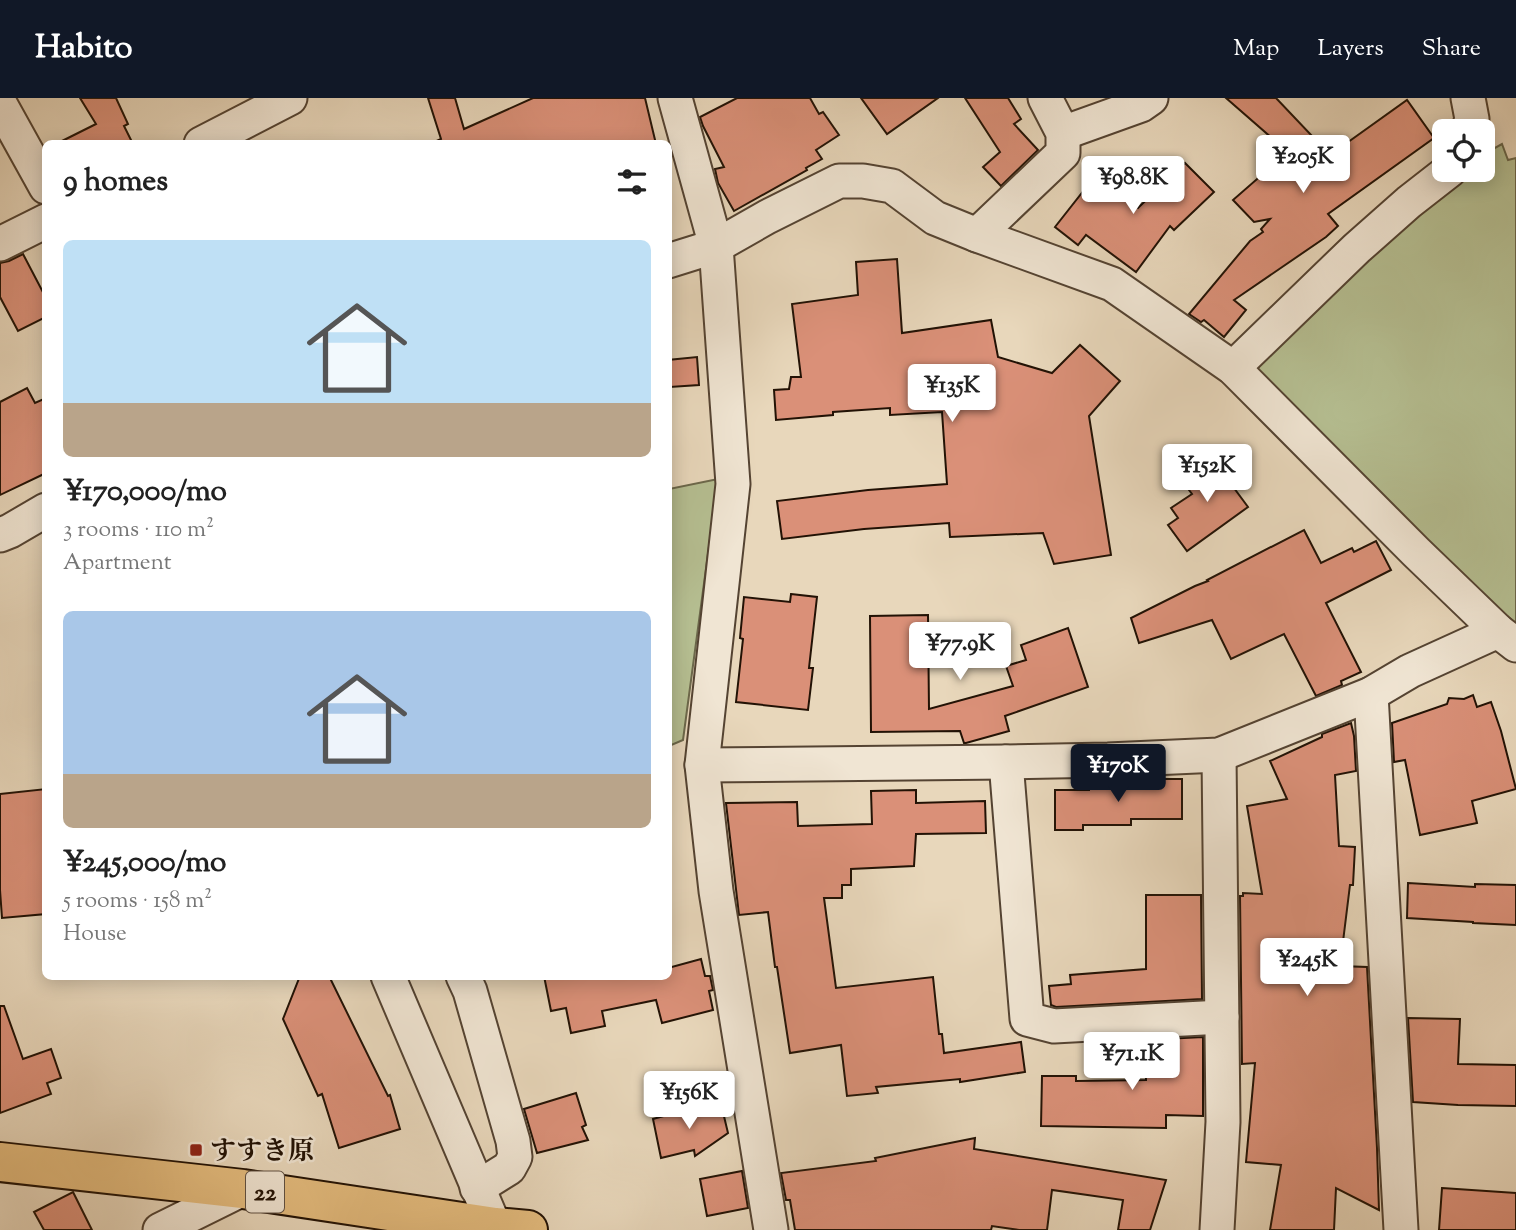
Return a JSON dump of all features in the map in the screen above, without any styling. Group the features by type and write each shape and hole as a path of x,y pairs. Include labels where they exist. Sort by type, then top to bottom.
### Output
{"main road":[{"name":"22","path":"0,1162 243,1189 507,1229"}],"street":[{"path":"207,140 255,106 290,98"},
{"path":"676,98 716,246 733,484 702,765 716,891 771,1230"},
{"path":"977,235 1063,153 1063,133 1045,98"},
{"path":"1063,133 1141,105 1151,98"},
{"path":"1468,98 1472,119"},
{"path":"0,104 42,180"},
{"path":"672,260 716,246 839,181 863,181 892,186 935,218 1112,284 1233,368 1416,552 1507,638 1410,671 1371,694 1219,755 1006,762 702,765"},
{"path":"1233,368 1357,248 1435,182"},
{"path":"0,244 42,223"},
{"path":"0,535 42,512"},
{"path":"1371,694 1401,1230"},
{"path":"1217,1230 1223,1122 1219,755"},
{"path":"1006,762 1027,1019 1054,1026 1222,1017"},
{"path":"390,980 477,1188 507,1229"},
{"path":"465,980 473,1000 513,1141 515,1157 509,1168 477,1188"},
{"path":"160,1230 243,1189"}],"green space":[{"path":"1502,144 1508,160 1516,158 1516,630 1254,372 1429,186 1436,182 1495,182 1495,148"},
{"path":"718,479 683,740 672,745 672,488"}],"building":[{"path":"80,98 116,98 128,124 124,126 131,140 64,140 96,124"},
{"path":"428,98 455,98 464,129 533,98 645,98 655,140 439,140 441,139"},
{"path":"737,98 810,98 819,114 823,112 839,135 816,150 822,159 806,168 807,170 734,211 718,183 715,169 724,167 700,117"},
{"path":"861,98 938,98 887,134"},
{"path":"965,98 1008,98 1021,119 1014,124 1038,150 1001,186 983,167 1000,152"},
{"path":"1226,98 1276,98 1330,155 1407,100 1432,135 1432,139 1328,214 1338,226 1326,237 1234,300 1246,310 1224,337 1204,320 1201,322 1189,314 1250,241 1263,232 1261,229 1270,219 1254,222 1233,200 1288,152"},
{"path":"1185,163 1214,192 1174,230 1170,226 1136,272 1086,235 1078,245 1055,227 1096,175 1138,208"},
{"path":"23,254 42,290 42,319 18,331 0,297 0,263"},
{"path":"897,259 902,333 991,320 998,357 1052,373 1080,345 1120,381 1089,416 1111,555 1054,564 1043,533 950,537 949,523 864,529 782,539 777,501 947,484 942,412 890,415 890,408 776,420 774,390 789,389 791,377 801,377 792,304 858,295 856,262"},
{"path":"697,357 699,385 672,387 672,360"},
{"path":"27,388 35,403 42,400 42,475 0,495 0,402"},
{"path":"1221,455 1239,481 1234,488 1248,507 1187,551 1168,525 1178,518 1171,508 1192,494 1183,482"},
{"path":"1304,530 1321,563 1352,548 1354,552 1376,541 1391,570 1326,603 1361,672 1341,681 1342,685 1316,696 1284,634 1231,659 1212,620 1139,643 1131,618"},
{"path":"791,594 817,597 809,668 813,668 808,710 736,702 743,639 740,638 744,597 790,602"},
{"path":"928,615 929,709 1013,686 1006,666 1026,660 1021,645 1068,628 1088,687 1005,716 1009,731 966,743 960,731 871,732 870,616"},
{"path":"1473,695 1477,707 1491,702 1516,789 1472,801 1477,823 1420,835 1405,760 1394,762 1392,723 1447,704 1449,698 1464,699"},
{"path":"1351,723 1356,771 1335,775 1339,846 1355,847 1353,885 1350,885 1340,966 1367,967 1379,1210 1336,1188 1334,1230 1270,1230 1281,1165 1246,1162 1255,1063 1242,1064 1240,896 1243,896 1243,893 1262,894 1247,806 1287,799 1270,761 1322,737 1322,734"},
{"path":"1141,779 1182,779 1182,819 1131,819 1131,825 1083,825 1083,830 1055,830 1055,790 1089,790 1089,785 1141,785"},
{"path":"42,789 42,914 2,918 0,794"},
{"path":"916,790 916,803 985,801 986,833 916,834 914,866 851,869 851,885 842,885 842,898 824,898 836,988 933,977 939,1034 942,1034 944,1053 1021,1042 1025,1072 960,1082 960,1079 876,1087 878,1093 847,1096 841,1045 790,1053 768,912 739,915 726,803 797,802 798,826 872,824 871,791"},
{"path":"1408,883 1475,887 1475,884 1516,885 1516,925 1407,918"},
{"path":"1146,895 1201,895 1202,999 1056,1007 1051,1005 1049,986 1071,984 1070,975 1146,969"},
{"path":"701,959 705,976 710,976 713,990 709,991 713,1010 662,1023 656,1000 602,1011 605,1026 571,1033 566,1008 551,1011 545,980 672,980 672,967"},
{"path":"298,980 331,980 388,1096 390,1095 400,1129 339,1148 322,1094 318,1096 283,1019"},
{"path":"0,1006 4,1006 23,1059 51,1049 61,1078 47,1083 51,1094 0,1113"},
{"path":"1408,1018 1460,1019 1458,1064 1516,1065 1516,1106 1413,1102"},
{"path":"1203,1037 1203,1116 1166,1115 1166,1128 1041,1126 1042,1076 1076,1076 1076,1081 1146,1080 1145,1040"},
{"path":"576,1093 586,1125 582,1127 588,1140 537,1153 524,1109"},
{"path":"703,1105 706,1111 722,1108 728,1133 695,1156 694,1150 661,1158 653,1119"},
{"path":"975,1138 974,1149 1166,1180 1150,1230 1118,1230 1123,1200 1052,1190 1047,1230 992,1226 991,1230 795,1230 790,1200 786,1200 781,1173 876,1161 875,1158"},
{"path":"742,1171 748,1208 707,1216 700,1179"},
{"path":"1442,1188 1516,1193 1516,1230 1439,1230"},
{"path":"73,1192 92,1230 44,1230 34,1212"}],"place":[{"name":"すすき原","path":"196,1150"}]}
